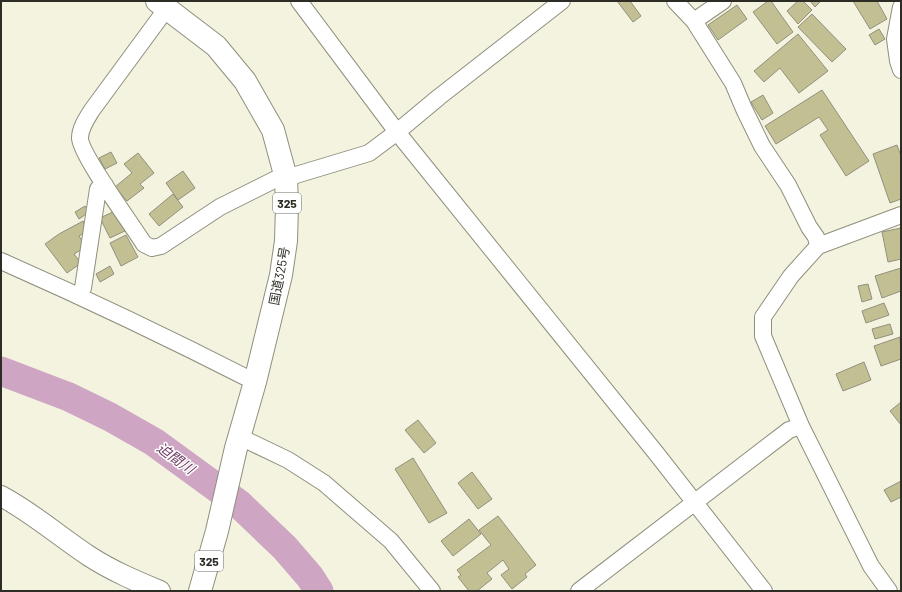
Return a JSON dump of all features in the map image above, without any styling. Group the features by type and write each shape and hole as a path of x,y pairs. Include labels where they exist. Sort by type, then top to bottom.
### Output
{"highway":[{"name":"国道325号","path":"162,5 216,46 245,81 273,130 286,178 286,241 283,261 255,382 200,591"}],"street":[{"path":"299,1 397,132 656,453 764,591"},
{"path":"162,5 83,124 80,137 81,146 105,185 144,244 152,248 161,246 220,207 276,179 286,178 369,153 562,1"},
{"path":"676,1 694,21 733,83 762,146 788,185 809,227 816,237 818,246"},
{"path":"694,21 723,1"},
{"path":"901,7 895,39 898,61 901,70"},
{"path":"79,295 83,288 98,189 105,185"},
{"path":"889,591 872,566 801,426 763,336 763,317 791,276 818,246 901,215"},
{"path":"1,261 79,295 164,335 255,382"},
{"path":"579,591 789,430 801,426"},
{"path":"238,442 288,460 324,483 391,541 432,591"},
{"path":"1,496 38,519 64,539 111,570 160,591"}],"building":[{"path":"617,1 630,1 641,16 633,22"},
{"path":"768,1 771,1 793,32 777,44 753,12"},
{"path":"798,1 803,1 812,10 798,24 787,11"},
{"path":"810,1 821,1 815,7"},
{"path":"853,1 877,1 887,19 870,29"},
{"path":"737,5 747,19 718,40 708,25"},
{"path":"812,14 846,49 832,62 798,27"},
{"path":"879,29 885,39 875,45 869,35"},
{"path":"798,34 828,71 799,93 780,68 764,82 754,71"},
{"path":"822,90 869,161 846,176 820,135 828,130 819,117 776,144 765,126"},
{"path":"763,95 773,113 762,120 751,102"},
{"path":"897,145 901,156 901,199 890,203 873,154"},
{"path":"111,152 117,163 105,169 99,158"},
{"path":"138,153 154,173 140,184 144,188 127,201 115,187 132,173 124,164"},
{"path":"183,171 195,188 178,200 166,183"},
{"path":"173,194 183,207 159,226 149,214"},
{"path":"85,206 89,212 79,219 75,212"},
{"path":"117,210 127,230 110,238 100,218"},
{"path":"83,221 88,231 79,236 86,247 74,254 81,263 67,273 45,244 59,234"},
{"path":"901,228 901,259 888,262 882,232"},
{"path":"126,235 138,257 121,266 110,243"},
{"path":"110,266 114,274 100,282 96,274"},
{"path":"901,268 901,291 882,298 875,276"},
{"path":"868,284 872,299 862,302 858,286"},
{"path":"884,303 889,315 866,323 862,311"},
{"path":"890,324 893,334 875,339 872,329"},
{"path":"900,337 901,359 881,366 874,346"},
{"path":"864,362 871,380 843,391 836,374"},
{"path":"901,402 901,425 890,411"},
{"path":"418,420 436,443 424,453 405,430"},
{"path":"413,458 447,513 429,523 395,469"},
{"path":"472,472 492,499 478,509 458,483"},
{"path":"901,481 901,497 891,502 884,490"},
{"path":"498,516 536,565 525,574 527,577 512,589 501,575 509,569 503,560 487,573 492,579 477,591 469,591 458,577 461,575 457,570 491,545 479,530"},
{"path":"469,519 481,534 453,556 441,541"}],"waterway":[{"name":"迫間川","path":"1,371 69,397 110,417 154,442 239,504 285,548 310,577 319,591"}]}
